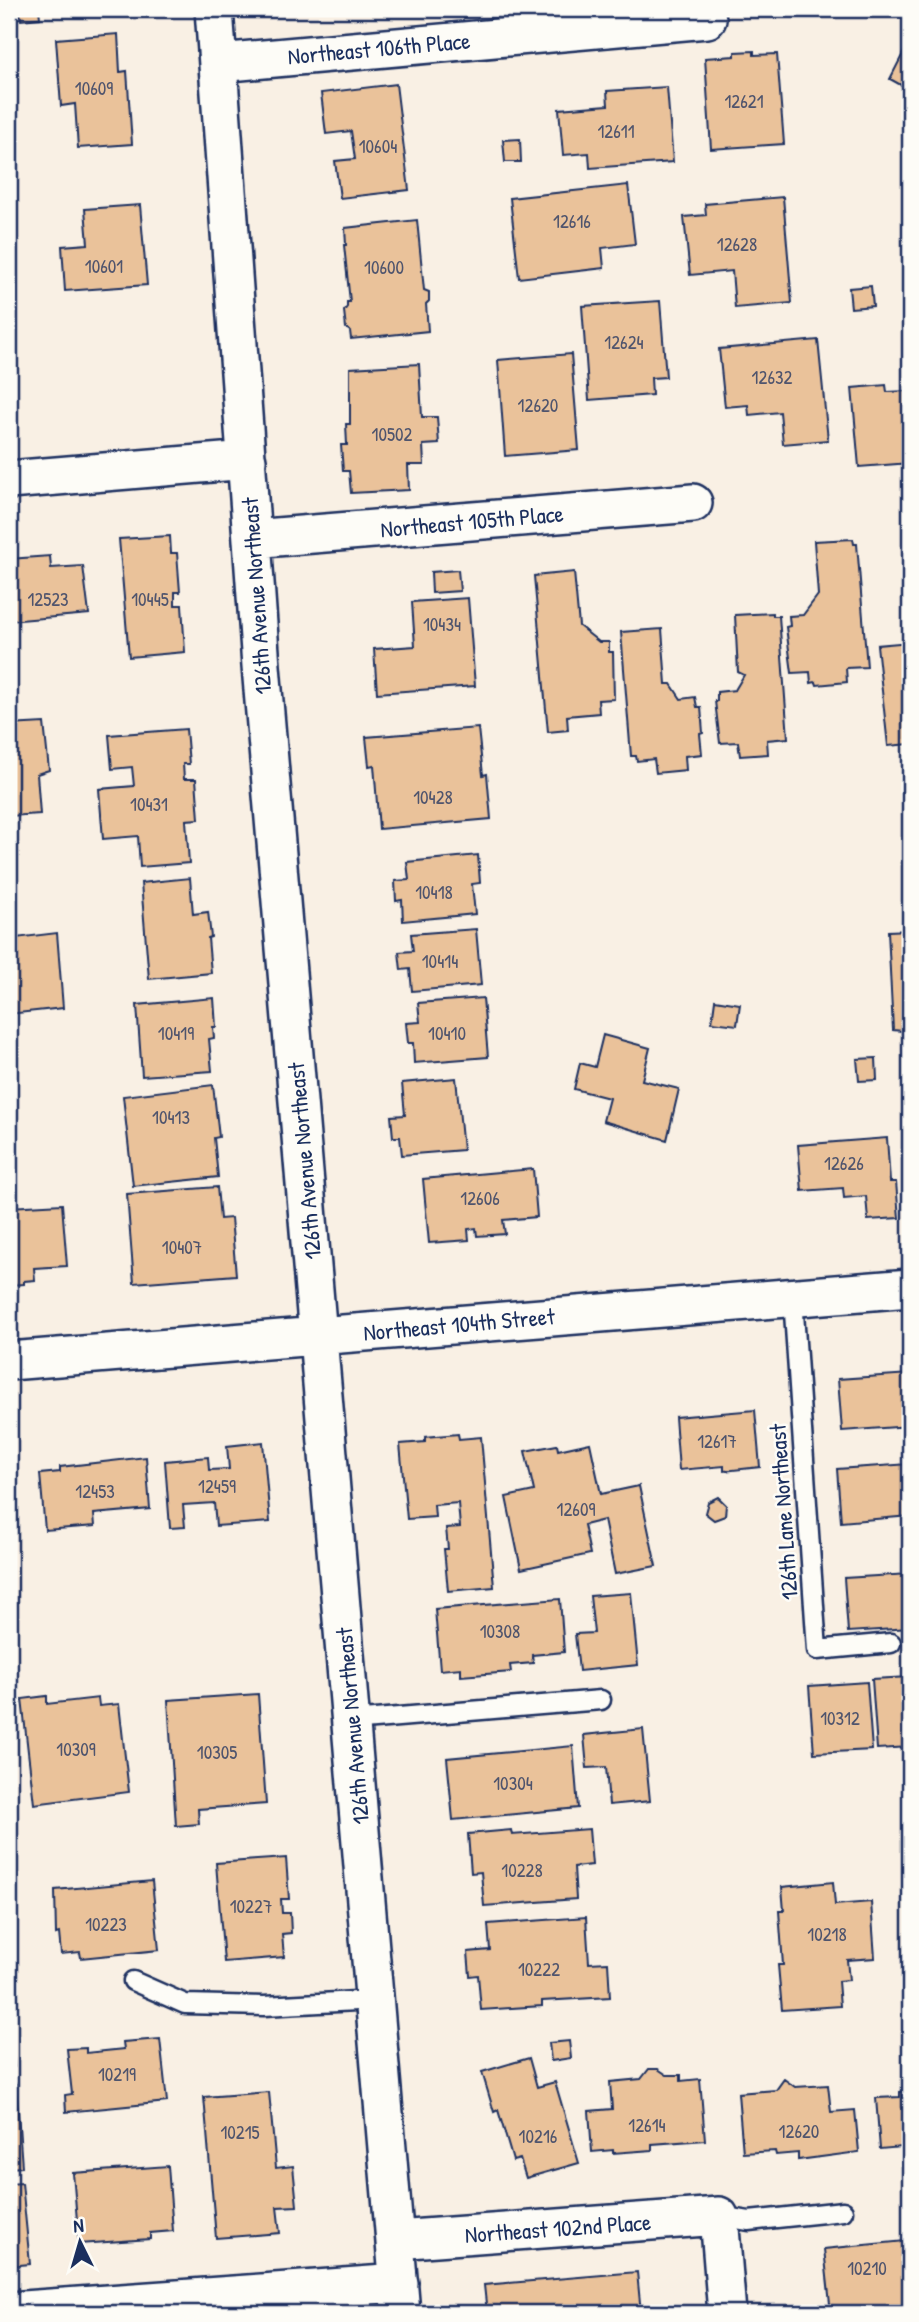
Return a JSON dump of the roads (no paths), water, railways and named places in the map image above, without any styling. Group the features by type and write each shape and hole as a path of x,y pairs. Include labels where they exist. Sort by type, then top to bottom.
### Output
{"street":[{"name":"126th Avenue Northeast","path":"214,9 262,680 400,2298"},
{"name":"Northeast 106th Place","path":"219,63 603,18 707,19"},
{"path":"9,481 247,460"},
{"name":"Northeast 105th Place","path":"251,539 693,503"},
{"name":"Northeast 104th Street","path":"9,1361 910,1288"},
{"path":"719,2216 727,2313"},
{"name":"Northeast 102nd Place","path":"396,2240 719,2216"},
{"path":"9,2311 400,2298"}],"lane":[{"name":"126th Lane Northeast","path":"793,1298 817,1650 891,1643"},
{"path":"351,1721 601,1700"},
{"path":"133,1981 185,2004 264,2006 375,2000"},
{"path":"719,2216 749,2221 843,2211"}]}
